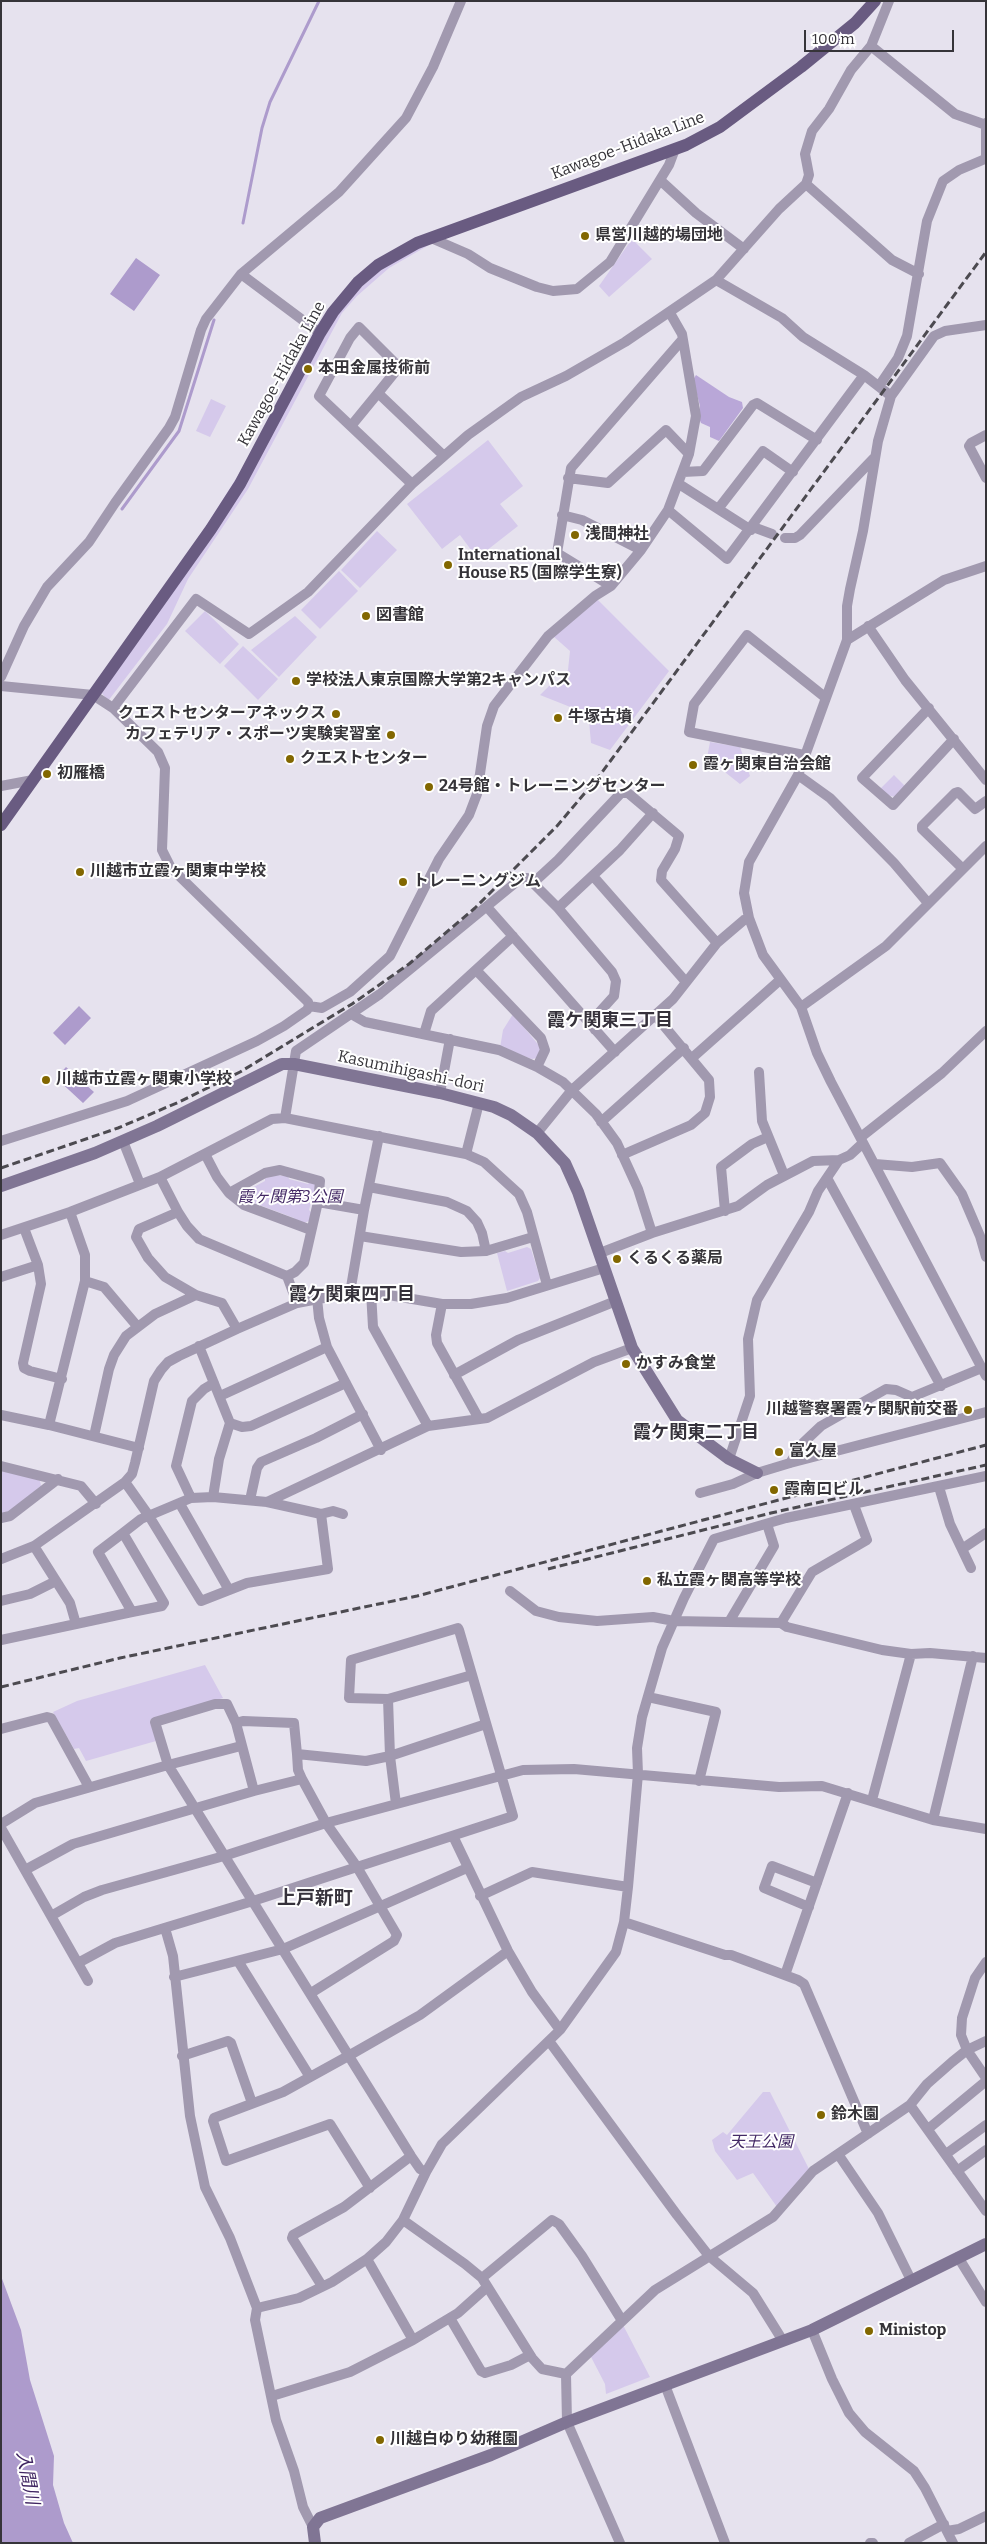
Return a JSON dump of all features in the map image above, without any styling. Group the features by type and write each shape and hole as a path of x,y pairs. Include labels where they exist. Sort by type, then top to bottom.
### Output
{"main road":[{"name":"Kawagoe-Hidaka Line","path":"1,825 94,695 240,484 320,333 341,302 367,274 392,256 431,238 675,149 720,127 754,104 843,33 875,1"}],"street":[{"path":"1,677 24,626 47,587 89,542 114,503 169,428 175,417 201,330 225,292 241,274 338,192 406,118 433,67 461,1"},
{"path":"113,708 196,599 249,634 308,592 412,484 443,455 521,397 566,376 670,313 716,280 779,209 806,184 809,175 805,154 812,130 829,109 851,70 871,46 889,1"},
{"path":"871,46 955,114 986,124 986,159 959,170 943,181 927,221 904,348 879,386"},
{"path":"431,238 468,254 510,277 553,291 567,291 587,282 610,262 660,180 675,149"},
{"path":"660,180 696,213 744,249"},
{"path":"806,184 892,260 918,274"},
{"path":"241,274 320,333"},
{"path":"716,280 782,318 803,337 864,375 891,396"},
{"path":"309,1006 322,1008 350,992 390,956 439,859 469,815 477,794 487,726 494,706 548,636 595,596 611,586 641,550 668,510 689,454 696,416 682,334 670,313"},
{"path":"790,1463 803,1443 821,1426 886,1389 896,1390 912,1397 984,1372 817,1052 801,1007 763,955 749,918 744,893 749,862 798,774 847,640 847,606 863,532 874,458 891,396 934,336 945,331 986,325"},
{"path":"351,426 398,367 359,327 350,338 319,396 412,484"},
{"path":"611,586 557,553 570,468 682,340"},
{"path":"668,510 727,560 752,529 864,375"},
{"path":"378,393 443,455"},
{"path":"683,472 703,471 753,405 757,403 817,440"},
{"path":"568,478 608,483 666,430 689,454"},
{"path":"986,435 971,443 970,446 986,478"},
{"path":"718,509 763,451 793,472"},
{"path":"785,538 795,538 800,535 874,458"},
{"path":"679,484 752,529 772,534"},
{"path":"562,515 582,520 641,550"},
{"path":"847,640 944,580 986,566"},
{"path":"868,626 905,680 986,780"},
{"path":"804,755 688,732 694,704 747,635 826,698"},
{"path":"1,686 94,695 113,708 158,752 165,768 162,850 171,868 308,1002 309,1006"},
{"path":"929,708 862,778 893,806 954,739"},
{"path":"798,774 830,798 894,863 928,903"},
{"path":"1,786 33,780"},
{"path":"963,869 922,829 922,826 955,793 958,792 975,809 986,801"},
{"path":"533,882 558,860 621,793 628,793 679,836 675,849 662,871 662,880 717,943"},
{"path":"558,908 620,850 653,813"},
{"path":"801,1007 886,946 986,846"},
{"path":"593,876 686,982"},
{"path":"285,1118 296,1051 408,973 520,879 526,878 533,882 558,908 612,972 616,981 614,996 595,1017 595,1030"},
{"path":"487,907 615,1052"},
{"path":"537,1133 572,1090 673,999 717,943 744,920 749,918"},
{"path":"424,1034 431,1011 513,936"},
{"path":"476,970 541,1038 545,1050 537,1067"},
{"path":"692,1058 780,980"},
{"path":"1,1141 127,1101 257,1041 284,1026 307,1010 309,1006"},
{"path":"351,1014 365,1022 499,1050 537,1067 572,1090 602,1122 622,1155 638,1189 652,1233"},
{"path":"622,1155 692,1126 705,1113 710,1097 709,1080 655,1015"},
{"path":"600,1253 652,1233 738,1206 784,1175 813,1161 839,1160 850,1155 862,1140 942,1073 986,1031"},
{"path":"440,1093 450,1039"},
{"path":"602,1122 684,1048"},
{"name":"Kasumihigashi-dori","path":"1,1186 123,1141 206,1102 273,1066 294,1064 479,1102 511,1115 537,1133 565,1163 600,1253 632,1348 677,1420 729,1459 757,1473"},
{"path":"759,1072 762,1121 784,1175"},
{"path":"466,1154 479,1102"},
{"path":"1,1235 70,1212 160,1176 272,1119 285,1118 466,1154 484,1162 519,1194 527,1212 547,1286"},
{"path":"350,1293 379,1136"},
{"path":"725,1211 721,1167 752,1144 768,1137"},
{"path":"123,1141 140,1184"},
{"path":"205,1154 216,1177 229,1193 244,1205 311,1230"},
{"path":"729,1459 750,1396 748,1339 757,1300 809,1212 818,1190 839,1160"},
{"path":"875,1164 912,1167 940,1163 962,1194 980,1236 986,1257"},
{"path":"229,1193 265,1173 280,1170 320,1181 318,1202 304,1262 295,1272 287,1276"},
{"path":"160,1176 186,1226 199,1239 287,1276 296,1303"},
{"path":"828,1178 941,1386"},
{"path":"369,1187 446,1202 467,1212 477,1222 482,1233 486,1251"},
{"path":"318,1202 364,1210"},
{"path":"49,1425 62,1379 85,1280 85,1255 70,1212"},
{"path":"178,1212 139,1229 136,1237 148,1258 165,1277 196,1295 226,1306 237,1329"},
{"path":"24,1228 38,1265 41,1284 23,1363 24,1368 62,1379"},
{"path":"360,1236 461,1252 486,1251 533,1237"},
{"path":"1,1278 38,1265"},
{"path":"1,1559 34,1546 126,1482 132,1474 154,1380 168,1362 198,1346 296,1303 317,1298 371,1292 442,1304 491,1302 604,1268"},
{"path":"85,1280 104,1287 137,1326"},
{"path":"371,1292 372,1327 428,1426"},
{"path":"94,1436 114,1355 126,1336 155,1314 196,1295"},
{"path":"317,1298 319,1318 327,1347 381,1450"},
{"path":"454,1375 518,1340 616,1301"},
{"path":"442,1304 436,1335 437,1343 479,1419"},
{"path":"198,1346 230,1423 219,1459 213,1497"},
{"path":"220,1396 327,1347"},
{"path":"267,1502 381,1450 428,1426 487,1418 594,1362 632,1348"},
{"path":"191,1498 176,1466 192,1401 197,1394 214,1383"},
{"path":"230,1423 242,1427 251,1426 346,1383"},
{"path":"700,1493 733,1484 757,1473 790,1463 986,1412"},
{"path":"250,1500 257,1468 261,1462 316,1438 363,1414"},
{"path":"1,1415 139,1448"},
{"path":"1,1466 81,1486 96,1504"},
{"path":"257,2308 299,2298 367,2259 386,2242 404,2220 426,2172 442,2144 560,2030 616,1952 624,1922 628,1887 638,1774 637,1748 642,1717 662,1648 714,1539 767,1524 986,1476"},
{"path":"1,1518 10,1516 58,1479"},
{"path":"126,1482 201,1601 247,1582 328,1569 321,1514"},
{"path":"940,1487 950,1524 971,1568"},
{"path":"132,1612 98,1552 141,1519 191,1498 213,1497 267,1502 321,1514 333,1511 343,1514"},
{"path":"180,1504 229,1590"},
{"path":"781,1623 812,1572 867,1540 854,1504"},
{"path":"729,1622 774,1546 767,1524"},
{"path":"1,1640 162,1606 164,1603 124,1532"},
{"path":"962,1549 986,1533"},
{"path":"34,1546 70,1603 76,1624"},
{"path":"1,1601 30,1594 56,1581"},
{"path":"510,1591 536,1611 559,1617 597,1622 653,1617 674,1621 761,1621 781,1623 787,1627 882,1650 910,1654 986,1658"},
{"path":"78,1963 115,1943 254,1901 513,1816 458,1628 352,1660 349,1698 388,1699 472,1676"},
{"path":"872,1800 910,1654"},
{"path":"933,1820 973,1656"},
{"path":"648,1697 716,1712 700,1781"},
{"path":"388,1699 390,1756 396,1804"},
{"path":"254,1791 236,1723 227,1704 215,1704 155,1722 168,1765 194,1809 254,1901 411,2156 420,2169 426,2172"},
{"path":"1,1729 47,1716 51,1718 89,1786"},
{"path":"236,1723 243,1721 294,1723 298,1770 302,1779 326,1823 357,1868 397,1935 394,1941 310,1993"},
{"path":"297,1754 366,1761 390,1756 486,1724"},
{"path":"88,1981 1,1826 35,1803 89,1786 241,1746"},
{"path":"51,1916 84,1897 102,1890 224,1856 326,1823 501,1774 540,1768 638,1774 779,1787 822,1786 933,1820 986,1829"},
{"path":"25,1870 73,1844 254,1791 302,1779"},
{"path":"785,1975 848,1793"},
{"path":"453,1836 508,1952 532,1992 560,2030"},
{"path":"809,1907 764,1888 772,1866 817,1883"},
{"path":"174,1977 283,1949 467,1868"},
{"path":"480,1896 532,1872 628,1887"},
{"path":"624,1922 725,1955 731,1955 804,1984 868,2134"},
{"path":"165,1928 173,1956 182,2056 190,2116 205,2187 230,2238 257,2308 255,2320 276,2420 294,2471 303,2507 313,2527 315,2543"},
{"path":"370,2188 330,2124 226,2160 213,2121 214,2118 283,2092 350,2055 420,2015 508,1952"},
{"path":"238,1961 310,2077"},
{"path":"928,2129 986,2079 967,2050 961,2035 962,2018 976,1978 986,1962"},
{"path":"182,2056 228,2040 231,2043 252,2103"},
{"path":"549,2041 709,2256 753,2292 783,2341"},
{"path":"620,2543 566,2422 566,2374 621,2319 655,2290 773,2217 813,2170 910,2105 927,2084 967,2050 986,2041"},
{"path":"910,2105 986,2210"},
{"path":"946,2154 986,2125"},
{"path":"957,2171 986,2150"},
{"path":"838,2154 878,2212 911,2280"},
{"path":"322,2286 292,2238 293,2235 344,2207 411,2156"},
{"path":"404,2220 466,2264 484,2283 530,2355 542,2368 566,2374"},
{"path":"272,2396 350,2372 413,2340 450,2318 484,2283 552,2220 558,2224 582,2256 621,2319"},
{"path":"313,2527 320,2518 491,2455 566,2422 812,2330 986,2244"},
{"path":"958,2257 986,2302"},
{"path":"367,2259 413,2340"},
{"path":"450,2318 481,2371 485,2373 511,2365 530,2355"},
{"path":"812,2330 832,2379 850,2413 865,2432 914,2471 954,2543"},
{"path":"665,2384 725,2543"},
{"path":"909,2543 946,2528 959,2529 986,2516"}],"green space":[{"path":"632,239 652,259 609,297 599,286"},
{"path":"429,245 389,268 357,296 342,313 248,489 188,579 167,624 108,701 101,692 313,357 338,313 359,289 380,270 421,247"},
{"path":"211,399 226,406 210,437 196,431"},
{"path":"488,440 523,486 500,504 518,526 477,558 460,535 442,549 407,504"},
{"path":"377,531 397,550 360,588 341,570"},
{"path":"339,571 358,591 320,629 301,610"},
{"path":"597,599 669,671 610,750 591,743 589,721 583,712 540,695 549,686 561,680 568,670 570,651 553,636"},
{"path":"205,611 239,644 220,664 185,631"},
{"path":"295,616 317,637 279,677 251,650"},
{"path":"243,646 278,679 258,700 224,666"},
{"path":"710,742 740,747 750,776 740,784 707,758"},
{"path":"894,775 905,786 895,797 887,795 880,789"},
{"path":"513,1014 541,1048 537,1058 532,1059 500,1048 503,1030"},
{"name":"霞ヶ関第3公園","path":"275,1175 288,1176 289,1179 308,1184 310,1181 317,1183 316,1193 313,1194 309,1210 312,1213 309,1221 304,1223 295,1221 294,1218 254,1203 252,1205 239,1195 246,1187 250,1189 265,1181 265,1178"},
{"path":"527,1247 531,1249 540,1278 538,1281 507,1291 497,1253 505,1251 508,1253"},
{"path":"1,1471 34,1478 40,1481 41,1486 10,1511 1,1515"},
{"path":"205,1665 223,1698 150,1720 156,1741 86,1761 79,1748 74,1749 53,1712 77,1701"},
{"name":"天王公園","path":"763,2092 770,2092 809,2169 777,2207 753,2173 737,2180 715,2151 712,2140 723,2132 727,2135"},
{"path":"622,2323 650,2377 606,2394 605,2384 590,2355"}],"shaded area":[{"path":"696,375 729,397 742,402 743,408 719,441 710,437 710,427 701,423 698,416 700,406 693,380"}],"water":[{"path":"136,258 160,275 134,311 110,294"},
{"path":"79,1006 91,1018 65,1045 53,1033"},
{"path":"66,1067 94,1092 83,1103 56,1078"},
{"name":"入間川","path":"1,2276 21,2330 30,2380 54,2456 53,2485 64,2523 73,2543 1,2543"}],"waterway":[{"path":"243,223 262,128 270,102 319,1"},
{"path":"122,509 179,431 214,320"}],"railway":[{"path":"1,1168 118,1128 179,1102 240,1072 352,1004 409,964 475,908 557,826 600,775 986,252"},
{"path":"1,1687 120,1658 417,1596 986,1445"},
{"path":"548,1569 771,1513 986,1465"}],"place":[{"name":"県営川越的場団地","path":"585,236"},
{"name":"本田金属技術前","path":"308,369"},
{"name":"浅間神社","path":"575,535"},
{"name":"International House R5 (国際学生寮)","path":"448,565"},
{"name":"図書館","path":"366,616"},
{"name":"学校法人東京国際大学第2キャンパス","path":"296,681"},
{"name":"クエストセンターアネックス","path":"336,714"},
{"name":"牛塚古墳","path":"558,718"},
{"name":"カフェテリア・スポーツ実験実習室","path":"391,735"},
{"name":"クエストセンター","path":"290,759"},
{"name":"霞ヶ関東自治会館","path":"693,765"},
{"name":"初雁橋","path":"47,774"},
{"name":"24号館・トレーニングセンター","path":"429,787"},
{"name":"川越市立霞ヶ関東中学校","path":"80,872"},
{"name":"トレーニングジム","path":"403,882"},
{"name":"川越市立霞ヶ関東小学校","path":"46,1080"},
{"name":"くるくる薬局","path":"617,1259"},
{"name":"かすみ食堂","path":"626,1364"},
{"name":"川越警察署霞ヶ関駅前交番","path":"968,1410"},
{"name":"富久屋","path":"779,1452"},
{"name":"霞南口ビル","path":"774,1490"},
{"name":"私立霞ヶ関高等学校","path":"647,1581"},
{"name":"鈴木園","path":"821,2115"},
{"name":"Ministop","path":"869,2331"},
{"name":"川越白ゆり幼稚園","path":"380,2440"}],"district":[{"name":"霞ケ関東三丁目","path":"610,1021"},
{"name":"霞ケ関東四丁目","path":"352,1295"},
{"name":"霞ケ関東二丁目","path":"696,1433"},
{"name":"上戸新町","path":"315,1899"}]}
